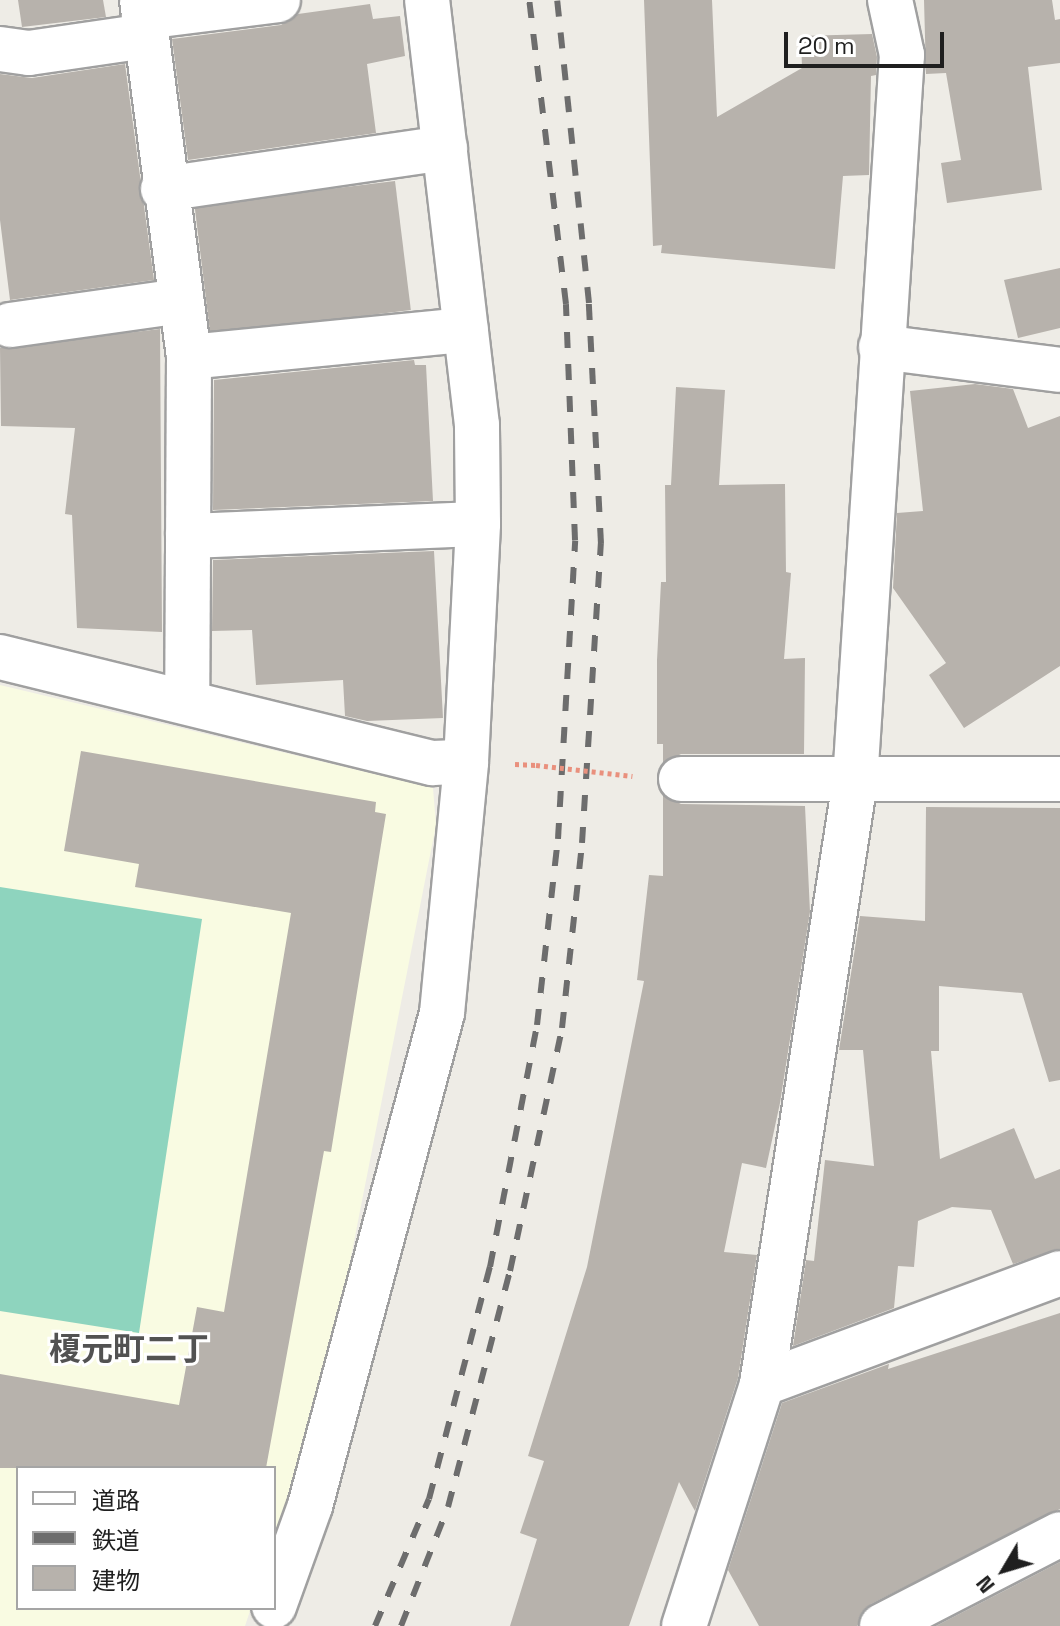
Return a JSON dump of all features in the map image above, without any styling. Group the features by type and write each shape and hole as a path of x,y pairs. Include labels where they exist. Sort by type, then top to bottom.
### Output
{"street":[{"path":"0,49 29,53 144,18 278,0"},
{"path":"276,1601 310,1506 442,1013 466,762 478,524 477,425 427,0"},
{"path":"684,1626 762,1384 855,781 902,55 890,0"},
{"path":"144,18 163,189 189,357 187,702"},
{"path":"163,189 445,148"},
{"path":"10,325 181,301"},
{"path":"189,357 466,330"},
{"path":"881,347 1060,370"},
{"path":"188,536 478,524"},
{"path":"0,657 432,763 466,762"},
{"path":"681,779 1060,779"},
{"path":"762,1384 1060,1273"},
{"path":"882,1626 1060,1534"}],"path":[{"path":"536,765 632,776"}],"shaded area":[{"path":"0,685 433,788 436,825 322,1404 276,1536 276,1466 16,1466 16,1610 250,1610 245,1626 0,1626"}],"green space":[{"path":"0,887 202,919 139,1333 0,1311"}],"building":[{"path":"18,0 103,0 106,17 22,27"},
{"path":"644,0 712,0 717,117 802,68 801,36 872,34 877,57 876,75 871,76 869,175 843,176 835,269 661,253 662,245 653,246"},
{"path":"924,0 1052,0 1055,20 1060,19 1060,63 1028,67 1042,190 947,203 941,163 961,160 946,73 926,74"},
{"path":"370,4 373,19 400,16 405,56 367,64 376,133 188,160 172,39 281,25 298,14"},
{"path":"125,64 154,280 10,300 0,220 0,74 32,78"},
{"path":"395,181 411,310 210,335 195,206"},
{"path":"1060,268 1060,328 1018,338 1004,280"},
{"path":"160,329 162,632 77,628 72,515 65,514 75,428 1,426 0,348"},
{"path":"414,360 415,365 426,365 433,501 213,510 214,380"},
{"path":"975,384 1013,389 1028,428 1060,416 1060,666 964,728 929,675 946,663 893,588 897,513 923,511 910,391"},
{"path":"676,387 725,390 719,485 785,484 786,572 791,573 784,659 805,658 804,754 681,754 663,763 663,744 657,744 657,660 661,582 666,582 665,485 671,485"},
{"path":"434,551 443,718 367,721 345,716 343,680 256,685 252,630 212,631 213,560"},
{"path":"81,751 376,802 375,812 386,814 331,1152 324,1151 266,1466 0,1468 0,1374 179,1405 197,1307 224,1312 291,913 135,887 139,864 64,851"},
{"path":"663,795 681,804 805,806 810,912 780,1103 766,1168 742,1163 724,1252 757,1255 738,1378 695,1511 679,1482 629,1626 510,1626 537,1539 520,1533 544,1461 528,1456 587,1267 644,981 637,980 649,875 663,876"},
{"path":"926,807 1060,808 1060,1080 1049,1082 1022,993 939,986 939,1051 931,1051 940,1159 1014,1128 1035,1179 1060,1169 1060,1249 1013,1264 991,1210 952,1207 918,1221 914,1267 898,1266 894,1308 793,1346 806,1260 814,1261 825,1160 874,1166 863,1050 839,1050 860,916 925,921"},
{"path":"1060,1313 1060,1509 871,1604 857,1626 759,1626 728,1570 782,1403 889,1364 888,1369"},
{"path":"1060,1562 1060,1626 936,1626"}],"railway":[{"path":"375,1626 429,1499 490,1267 537,1025 558,839 575,540 566,304 529,0"},
{"path":"401,1626 448,1507 510,1271 562,1028 582,843 601,544 589,303 557,0"}],"district":[{"name":"榎元町二丁","path":"129,1349"}]}
